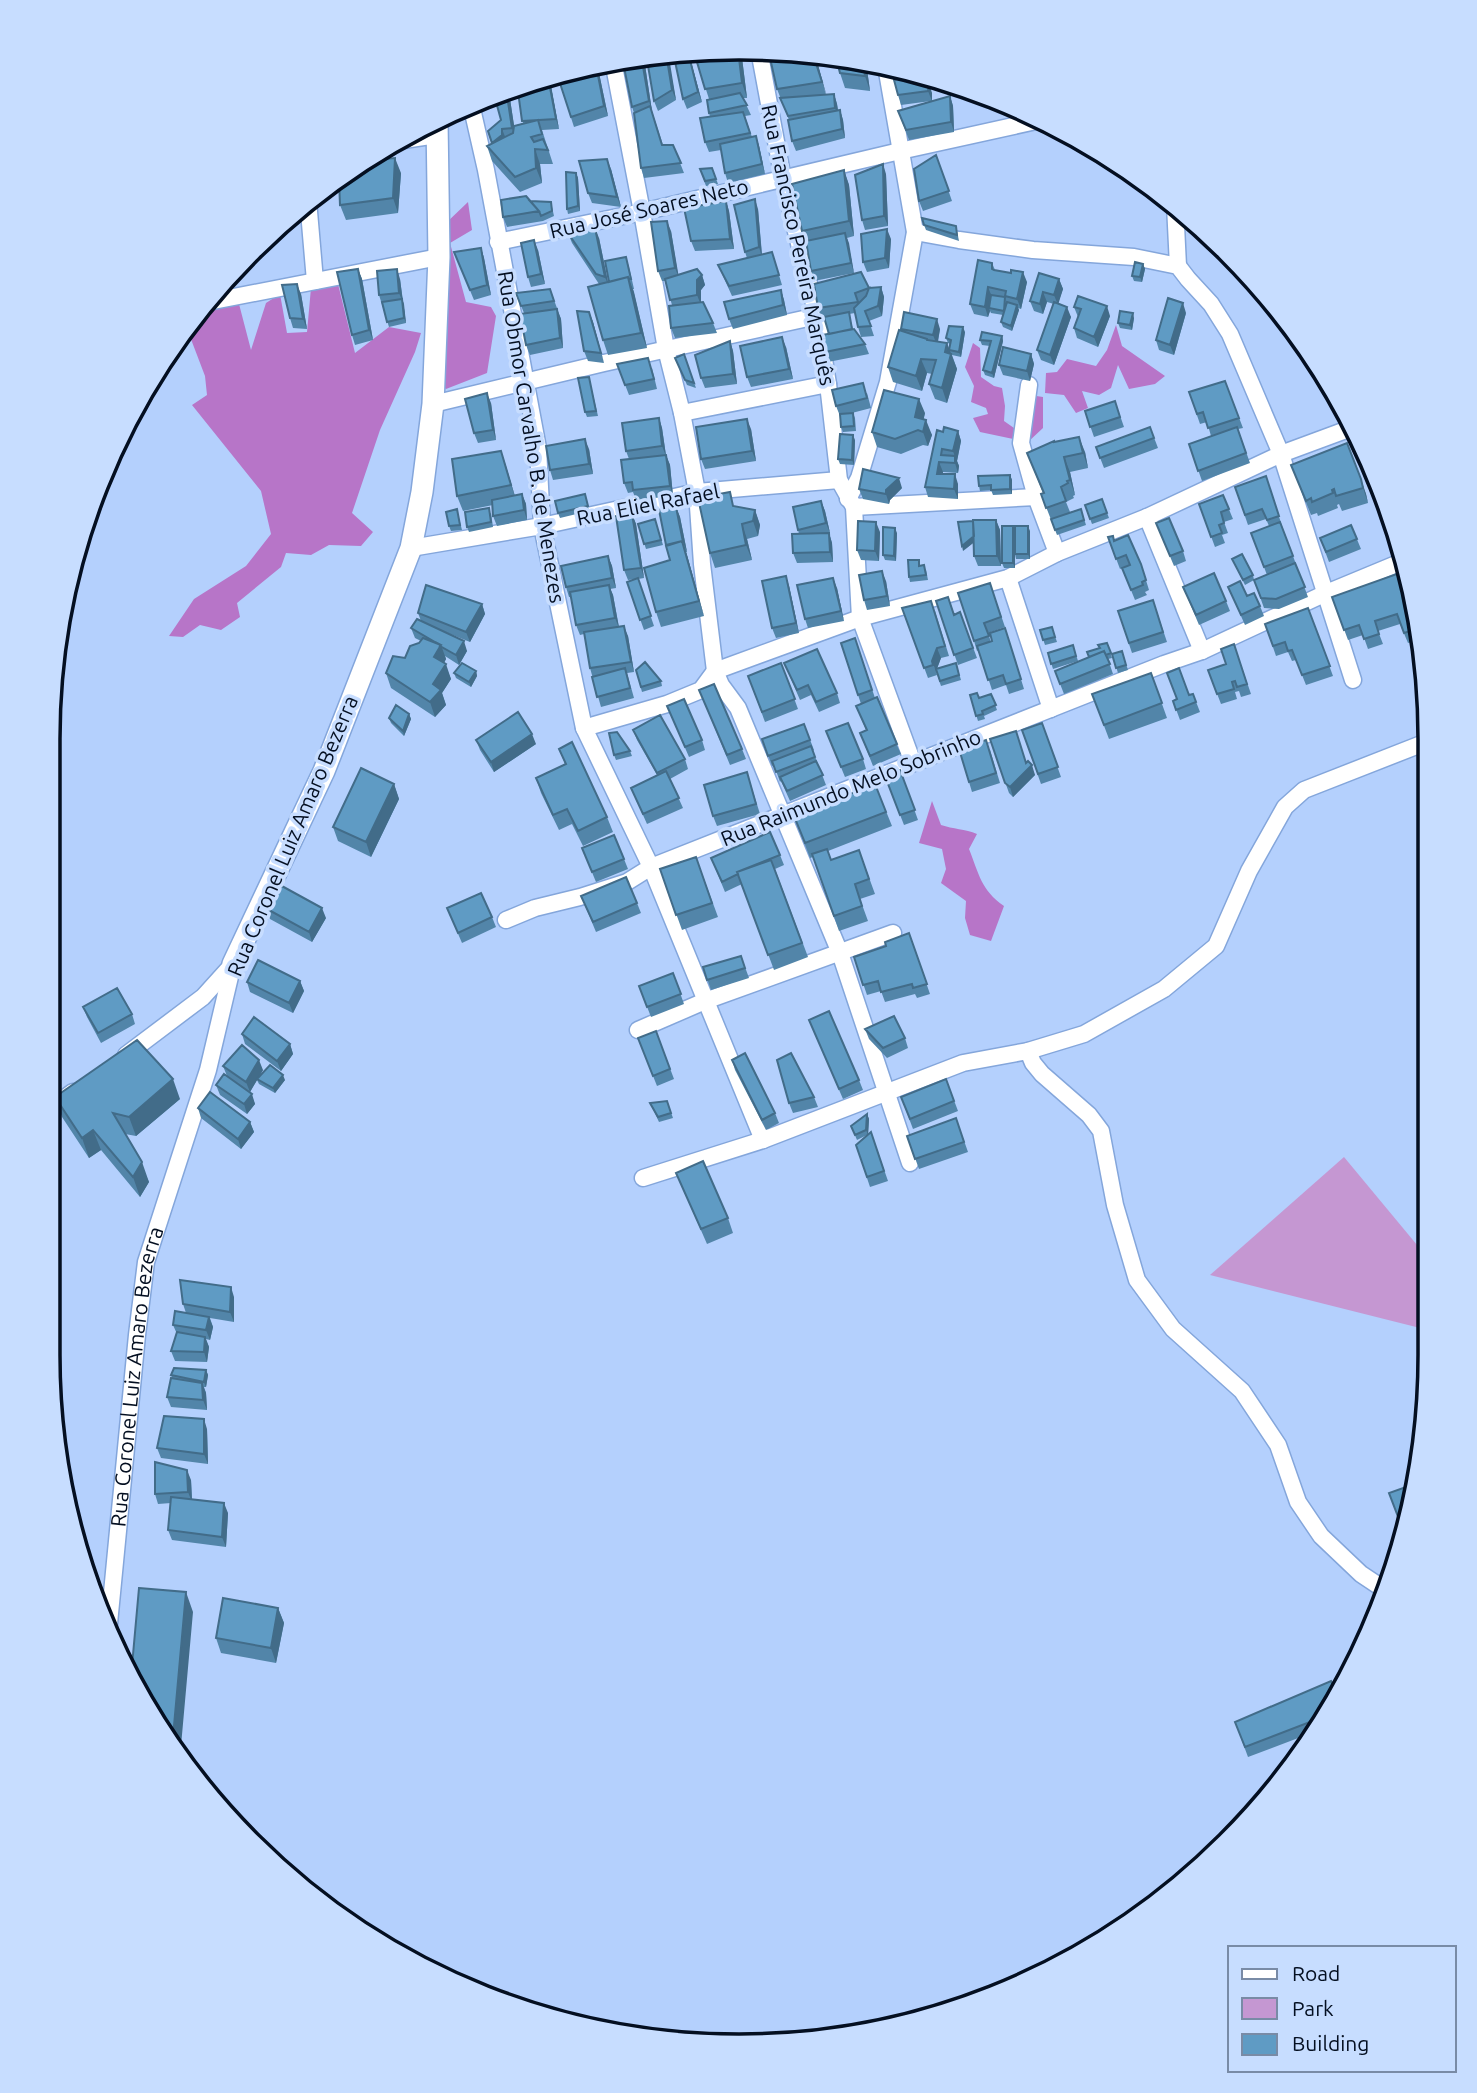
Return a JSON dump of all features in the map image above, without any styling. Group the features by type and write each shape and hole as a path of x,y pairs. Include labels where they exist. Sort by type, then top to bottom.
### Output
{"street":[{"name":"Rua Francisco Pereira Marquês","path":"761,61 783,178 817,316 839,480 851,503 860,618 913,763"},
{"path":"615,71 666,349 697,492 702,564 715,671 721,685 738,708 840,953 910,1163"},
{"path":"888,77 915,232 888,382 851,503 1036,497"},
{"name":"Rua Obmor Carvalho B. de Menezes","path":"473,114 538,448 542,526 584,728 650,867"},
{"name":"Rua José Soares Neto","path":"498,242 642,212 1025,123"},
{"name":"Rua Coronel Luiz Amaro Bezerra","path":"110,1612 146,1262 208,1070 233,964 324,771 411,548 422,492 433,404 439,257 437,130"},
{"path":"309,213 315,281"},
{"path":"1176,220 1178,266 1211,304 1230,334 1281,454 1353,680"},
{"path":"915,232 1033,250 1134,257 1178,266"},
{"path":"221,300 439,257"},
{"path":"433,404 817,316"},
{"path":"682,413 828,384"},
{"path":"1029,385 1021,443 1036,497 1057,553"},
{"path":"584,728 667,704 701,690 715,671 860,618 1008,578 1057,553 1147,517 1281,454 1343,431"},
{"name":"Rua Eliel Rafael","path":"411,548 542,526 697,492 839,480"},
{"path":"1147,517 1202,652"},
{"name":"Rua Raimundo Melo Sobrinho","path":"506,920 535,908 627,882 650,867 1164,664 1202,652 1324,594 1394,565"},
{"path":"1008,578 1051,709"},
{"path":"643,1178 763,1140 963,1063 1028,1051 1096,1028 1164,989 1216,946 1248,871 1285,807 1304,790 1418,746"},
{"path":"650,867 763,1140"},
{"path":"638,1030 705,1001 893,933"},
{"path":"110,1066 203,997 233,964"},
{"path":"1028,1051 1032,1063 1042,1074 1089,1115 1101,1131 1115,1205 1137,1280 1173,1329 1242,1391 1278,1445 1298,1502 1321,1536 1361,1574 1377,1585"},
{"path":"60,1102 89,1081"}],"green space":[{"path":"1344,1157 1418,1246 1418,1327 1210,1275"}],"shaded area":[{"path":"468,202 472,230 450,243 466,302 491,307 496,316 487,373 446,389 441,385 445,224"},
{"path":"338,284 355,353 389,327 421,333 380,430 352,513 373,532 361,546 329,545 311,555 286,553 281,567 237,603 240,617 221,630 200,625 183,637 169,636 194,599 246,566 271,534 261,491 192,405 207,395 205,376 191,338 214,308 239,304 251,350 266,303 280,294 287,333 307,332 311,288"},
{"path":"1116,325 1122,346 1165,376 1155,384 1129,389 1118,365 1111,388 1099,395 1082,391 1088,408 1076,413 1064,395 1045,393 1046,373 1057,372 1067,359 1096,366 1107,350"},
{"path":"973,343 980,348 981,377 1002,388 1004,421 1014,428 1023,394 1043,397 1043,428 1028,442 980,432 973,418 988,414 986,408 971,402 974,386 965,367"},
{"path":"932,801 941,825 977,834 969,849 978,874 985,888 1004,906 991,941 970,935 965,918 966,901 941,883 946,869 942,849 919,843"}],"building":[{"path":"739,60 742,83 705,89 697,61"},
{"path":"690,61 698,92 683,99 675,63"},
{"path":"771,61 816,64 822,82 777,89"},
{"path":"668,63 672,90 654,101 648,65"},
{"path":"643,66 649,101 632,107 625,70"},
{"path":"839,67 864,72 865,76 840,73"},
{"path":"598,75 604,106 571,117 560,84"},
{"path":"894,80 928,87 928,91 898,95"},
{"path":"550,87 556,119 522,121 519,96"},
{"path":"740,93 747,105 709,113 707,100"},
{"path":"834,94 835,108 788,116 780,98"},
{"path":"950,96 951,122 906,130 898,111"},
{"path":"508,100 512,128 502,129 502,135 492,143 488,131 501,120 497,104"},
{"path":"650,106 662,145 673,145 681,163 641,168 634,113"},
{"path":"840,110 842,129 792,141 788,120"},
{"path":"743,112 750,133 705,142 700,118"},
{"path":"538,120 542,134 531,137 534,142 543,139 548,150 535,149 536,168 515,177 487,146 513,133 514,126"},
{"path":"756,136 762,164 725,173 720,144"},
{"path":"936,155 949,191 919,201 914,169"},
{"path":"395,158 393,198 340,205 339,190 385,159"},
{"path":"607,159 617,197 588,193 579,161"},
{"path":"883,164 884,216 862,220 855,175"},
{"path":"712,168 716,179 705,181 700,169"},
{"path":"844,170 849,221 802,231 792,184"},
{"path":"566,172 576,173 578,206 567,209"},
{"path":"526,196 539,211 503,217 501,200"},
{"path":"755,199 759,247 745,252 734,205"},
{"path":"530,201 551,202 552,211 541,216"},
{"path":"726,201 730,239 691,241 684,208"},
{"path":"922,218 956,226 957,235 924,225"},
{"path":"667,221 675,268 658,271 651,222"},
{"path":"595,228 605,277 596,274 568,233"},
{"path":"887,229 885,258 863,262 861,234"},
{"path":"845,233 851,263 811,271 806,241"},
{"path":"534,240 541,274 528,277 521,243"},
{"path":"481,248 487,285 470,290 454,252"},
{"path":"772,252 779,275 729,286 718,265"},
{"path":"626,257 631,279 628,277 609,282 605,261"},
{"path":"978,260 992,263 994,270 1023,272 1017,299 1005,296 1006,291 988,287 985,307 970,304"},
{"path":"1135,262 1143,264 1140,277 1132,276"},
{"path":"358,269 369,330 352,335 337,272"},
{"path":"397,269 399,293 379,295 377,271"},
{"path":"697,269 702,275 697,280 697,295 670,300 665,279"},
{"path":"861,272 869,288 855,293 858,302 818,308 814,284"},
{"path":"1039,273 1059,279 1054,295 1043,292 1040,304 1030,301"},
{"path":"628,277 641,333 603,340 588,287"},
{"path":"297,284 303,319 290,318 282,285"},
{"path":"881,287 878,306 865,311 871,326 858,327 854,308 866,296 869,288"},
{"path":"550,289 554,301 521,306 516,293"},
{"path":"781,290 783,305 729,319 724,302"},
{"path":"991,295 1005,297 1004,311 989,308"},
{"path":"1078,296 1107,306 1094,337 1074,328 1081,309 1074,307"},
{"path":"1168,298 1183,303 1170,345 1156,340"},
{"path":"402,299 404,318 387,322 382,302"},
{"path":"703,302 713,323 671,328 669,306"},
{"path":"1007,302 1017,305 1011,326 1001,322"},
{"path":"1054,302 1067,307 1050,355 1037,350"},
{"path":"557,309 560,338 526,345 520,314"},
{"path":"577,311 589,312 601,353 584,351"},
{"path":"1120,311 1133,313 1130,325 1118,323"},
{"path":"849,312 852,329 829,334 824,317"},
{"path":"904,312 937,319 933,335 901,329"},
{"path":"949,326 963,327 959,352 949,350 951,340 946,338"},
{"path":"854,329 865,344 825,352 822,335"},
{"path":"899,330 927,340 947,343 945,352 951,354 942,388 929,384 936,360 921,359 916,376 888,367"},
{"path":"982,332 1002,336 992,373 983,370 991,341 980,340"},
{"path":"782,337 789,369 747,377 740,346"},
{"path":"730,341 733,374 701,378 695,355"},
{"path":"1003,347 1031,354 1027,371 999,365"},
{"path":"684,354 694,383 685,380 675,358"},
{"path":"648,358 654,379 625,385 617,364"},
{"path":"589,377 596,411 585,412 578,378"},
{"path":"1225,381 1239,418 1208,428 1203,412 1197,414 1189,392"},
{"path":"863,383 867,398 836,406 832,390"},
{"path":"884,390 919,399 915,417 926,420 923,432 918,430 895,439 872,432"},
{"path":"487,393 493,430 474,433 465,399"},
{"path":"1115,401 1120,417 1090,427 1085,411"},
{"path":"853,413 854,426 841,427 840,414"},
{"path":"659,418 662,446 626,451 622,423"},
{"path":"747,419 752,451 701,459 696,427"},
{"path":"944,427 958,431 953,451 942,449 941,455 955,456 955,463 939,462 937,474 955,474 954,489 925,487 937,430 943,432"},
{"path":"1150,427 1154,438 1100,458 1096,447"},
{"path":"1237,427 1246,453 1198,471 1189,444"},
{"path":"840,434 853,435 852,460 838,459"},
{"path":"1079,437 1083,453 1064,457 1070,480 1061,487 1066,501 1046,508 1041,494 1044,493 1027,453 1054,441"},
{"path":"585,439 589,464 550,470 546,446"},
{"path":"1347,443 1363,488 1336,496 1334,489 1333,493 1312,502 1311,498 1306,501 1291,465"},
{"path":"501,451 511,485 457,496 452,459"},
{"path":"666,455 670,486 633,490 632,482 624,483 621,460"},
{"path":"863,469 899,478 886,490 886,494 859,489"},
{"path":"1010,475 1010,489 991,490 991,485 979,486 978,476"},
{"path":"1266,476 1279,516 1267,520 1262,509 1245,515 1235,487"},
{"path":"730,492 733,506 755,510 753,521 742,524 746,545 710,553 698,498"},
{"path":"522,494 524,510 493,516 492,500"},
{"path":"585,494 588,506 558,513 555,501"},
{"path":"1223,495 1229,509 1221,512 1224,523 1219,525 1222,533 1211,537 1199,504"},
{"path":"1102,499 1107,513 1090,519 1085,505"},
{"path":"821,501 826,523 798,530 793,507"},
{"path":"676,507 683,542 666,545 659,510"},
{"path":"489,508 491,522 467,527 465,512"},
{"path":"457,509 460,525 449,526 446,512"},
{"path":"1081,509 1084,520 1055,530 1051,519"},
{"path":"632,514 641,568 624,570 616,516"},
{"path":"1169,518 1183,551 1170,556 1156,523"},
{"path":"655,519 661,540 644,544 638,524"},
{"path":"973,520 996,520 997,556 974,556"},
{"path":"858,521 876,522 875,551 857,550"},
{"path":"973,521 974,536 962,546 958,522"},
{"path":"1280,522 1293,556 1264,567 1251,533"},
{"path":"1351,525 1357,539 1326,552 1320,538"},
{"path":"1002,526 1013,526 1013,563 1002,563"},
{"path":"1015,526 1028,526 1028,554 1015,554"},
{"path":"883,527 895,528 894,556 883,555"},
{"path":"829,533 830,552 793,553 792,534"},
{"path":"1128,535 1146,580 1142,582 1143,585 1131,590 1122,568 1130,565 1126,555 1116,559 1108,537 1113,536 1114,541"},
{"path":"682,541 699,601 656,612 644,568 670,560 666,546"},
{"path":"1242,554 1253,575 1243,580 1232,559"},
{"path":"608,556 612,578 566,587 561,566"},
{"path":"908,560 919,560 919,566 924,565 926,575 909,577"},
{"path":"1295,563 1305,587 1276,599 1261,598 1254,580"},
{"path":"882,571 887,596 864,600 859,575"},
{"path":"1214,573 1226,601 1196,615 1183,587"},
{"path":"1397,574 1409,632 1404,633 1397,614 1375,621 1379,634 1364,639 1359,625 1344,630 1332,597"},
{"path":"786,576 796,623 772,628 762,581"},
{"path":"638,578 651,616 640,620 627,582"},
{"path":"833,578 841,611 805,619 797,585"},
{"path":"1240,581 1247,596 1254,593 1260,606 1241,615 1228,587"},
{"path":"990,583 1001,617 984,623 989,636 974,641 958,593"},
{"path":"426,585 482,604 466,632 418,613"},
{"path":"609,585 615,618 576,625 570,592"},
{"path":"948,597 954,615 960,612 973,648 954,655 936,601"},
{"path":"1153,600 1163,632 1129,643 1118,611"},
{"path":"931,601 945,646 937,648 933,665 924,668 902,608"},
{"path":"1308,608 1330,666 1302,675 1292,650 1288,651 1285,642 1273,646 1265,624"},
{"path":"417,619 464,641 456,655 411,628"},
{"path":"624,626 631,662 590,668 584,632"},
{"path":"1052,627 1055,637 1043,640 1040,630"},
{"path":"1005,628 1021,679 1006,684 1003,675 988,680 977,646 992,641 990,633"},
{"path":"423,638 441,645 434,657 446,664 433,684 441,690 430,702 386,673 393,656 405,658 410,646 419,643"},
{"path":"855,638 872,690 858,695 841,643"},
{"path":"1107,643 1111,653 1106,655 1104,651 1089,657 1087,652"},
{"path":"1234,644 1247,684 1237,687 1235,681 1232,682 1234,689 1217,694 1208,670 1226,664 1221,649"},
{"path":"1073,645 1076,656 1051,664 1048,653"},
{"path":"817,649 837,693 816,702 808,685 797,690 784,663"},
{"path":"1104,651 1110,664 1060,684 1055,671"},
{"path":"1122,651 1126,665 1116,668 1112,654"},
{"path":"645,662 661,681 641,687 636,670"},
{"path":"462,663 476,671 469,682 454,673"},
{"path":"781,663 795,699 762,712 748,676"},
{"path":"956,663 959,675 940,681 936,669"},
{"path":"625,668 630,688 597,697 592,677"},
{"path":"1179,668 1189,695 1193,694 1196,702 1176,710 1173,701 1177,699 1167,673"},
{"path":"1151,673 1162,703 1104,725 1092,694"},
{"path":"714,684 742,749 727,755 699,690"},
{"path":"977,693 979,698 991,694 996,705 976,716 970,695"},
{"path":"877,697 897,744 870,756 860,733 867,730 856,706"},
{"path":"684,699 702,740 685,747 667,706"},
{"path":"396,705 409,714 403,731 389,718"},
{"path":"518,712 532,734 491,762 476,740"},
{"path":"660,715 685,759 657,773 633,730"},
{"path":"848,723 863,759 841,767 826,731"},
{"path":"1042,723 1058,767 1038,774 1022,730"},
{"path":"804,724 810,740 768,756 762,739"},
{"path":"1016,731 1026,763 1028,761 1032,765 1010,787 1005,783 990,739"},
{"path":"617,732 630,751 614,755 609,733"},
{"path":"986,740 996,773 969,782 959,749"},
{"path":"572,742 607,817 578,831 567,809 553,815 536,778 566,764 559,749"},
{"path":"811,746 815,757 776,772 772,761"},
{"path":"816,761 823,775 787,791 780,777"},
{"path":"361,768 394,784 366,842 333,827"},
{"path":"900,770 915,810 900,815 885,776"},
{"path":"666,771 679,798 643,814 631,788"},
{"path":"747,772 756,804 713,816 704,785"},
{"path":"875,784 886,812 805,843 794,816"},
{"path":"770,832 780,855 737,872 738,874 722,882 711,858"},
{"path":"614,835 624,859 592,872 582,848"},
{"path":"827,849 831,860 859,850 869,879 855,884 862,906 834,916 812,854"},
{"path":"696,857 712,903 676,915 660,869"},
{"path":"771,860 802,943 768,955 737,872"},
{"path":"626,877 637,903 593,922 581,896"},
{"path":"280,885 322,908 309,932 267,909"},
{"path":"481,893 492,917 458,933 447,908"},
{"path":"909,933 927,984 913,988 912,984 881,992 878,981 863,985 854,957 886,946 885,942"},
{"path":"741,956 745,968 707,980 703,967"},
{"path":"258,960 300,981 289,1003 247,982"},
{"path":"673,973 681,994 647,1007 639,986"},
{"path":"117,988 132,1014 98,1033 83,1007"},
{"path":"829,1011 859,1080 839,1089 809,1020"},
{"path":"894,1016 905,1038 883,1048 865,1029"},
{"path":"254,1017 290,1044 277,1061 242,1034"},
{"path":"656,1031 670,1069 653,1076 638,1038"},
{"path":"137,1040 173,1079 129,1117 113,1113 142,1162 133,1177 93,1130 82,1138 60,1105 60,1094"},
{"path":"242,1045 259,1060 246,1082 223,1066"},
{"path":"745,1053 775,1113 762,1120 732,1060"},
{"path":"791,1053 814,1097 789,1103 777,1060"},
{"path":"270,1065 283,1075 273,1088 257,1079"},
{"path":"224,1074 252,1094 244,1104 216,1085"},
{"path":"946,1079 954,1101 910,1119 901,1097"},
{"path":"210,1092 250,1122 238,1139 198,1108"},
{"path":"667,1101 671,1113 658,1117 650,1103"},
{"path":"867,1114 866,1130 855,1135 851,1126"},
{"path":"956,1118 964,1142 915,1159 907,1136"},
{"path":"871,1132 884,1171 867,1177 856,1145"},
{"path":"703,1161 728,1218 701,1229 676,1173"},
{"path":"180,1280 231,1287 230,1312 183,1304"},
{"path":"175,1311 209,1317 206,1330 173,1325"},
{"path":"177,1332 205,1337 204,1352 171,1351"},
{"path":"174,1368 206,1370 204,1382 171,1375"},
{"path":"171,1378 202,1383 203,1400 167,1397"},
{"path":"164,1416 204,1419 204,1454 157,1448"},
{"path":"155,1462 187,1470 188,1492 155,1494"},
{"path":"1404,1488 1397,1515 1389,1493"},
{"path":"171,1497 224,1503 222,1537 168,1530"},
{"path":"139,1588 186,1592 174,1731 133,1660"},
{"path":"223,1598 278,1608 271,1648 216,1638"},
{"path":"1331,1681 1332,1684 1309,1722 1245,1747 1235,1722"}]}
